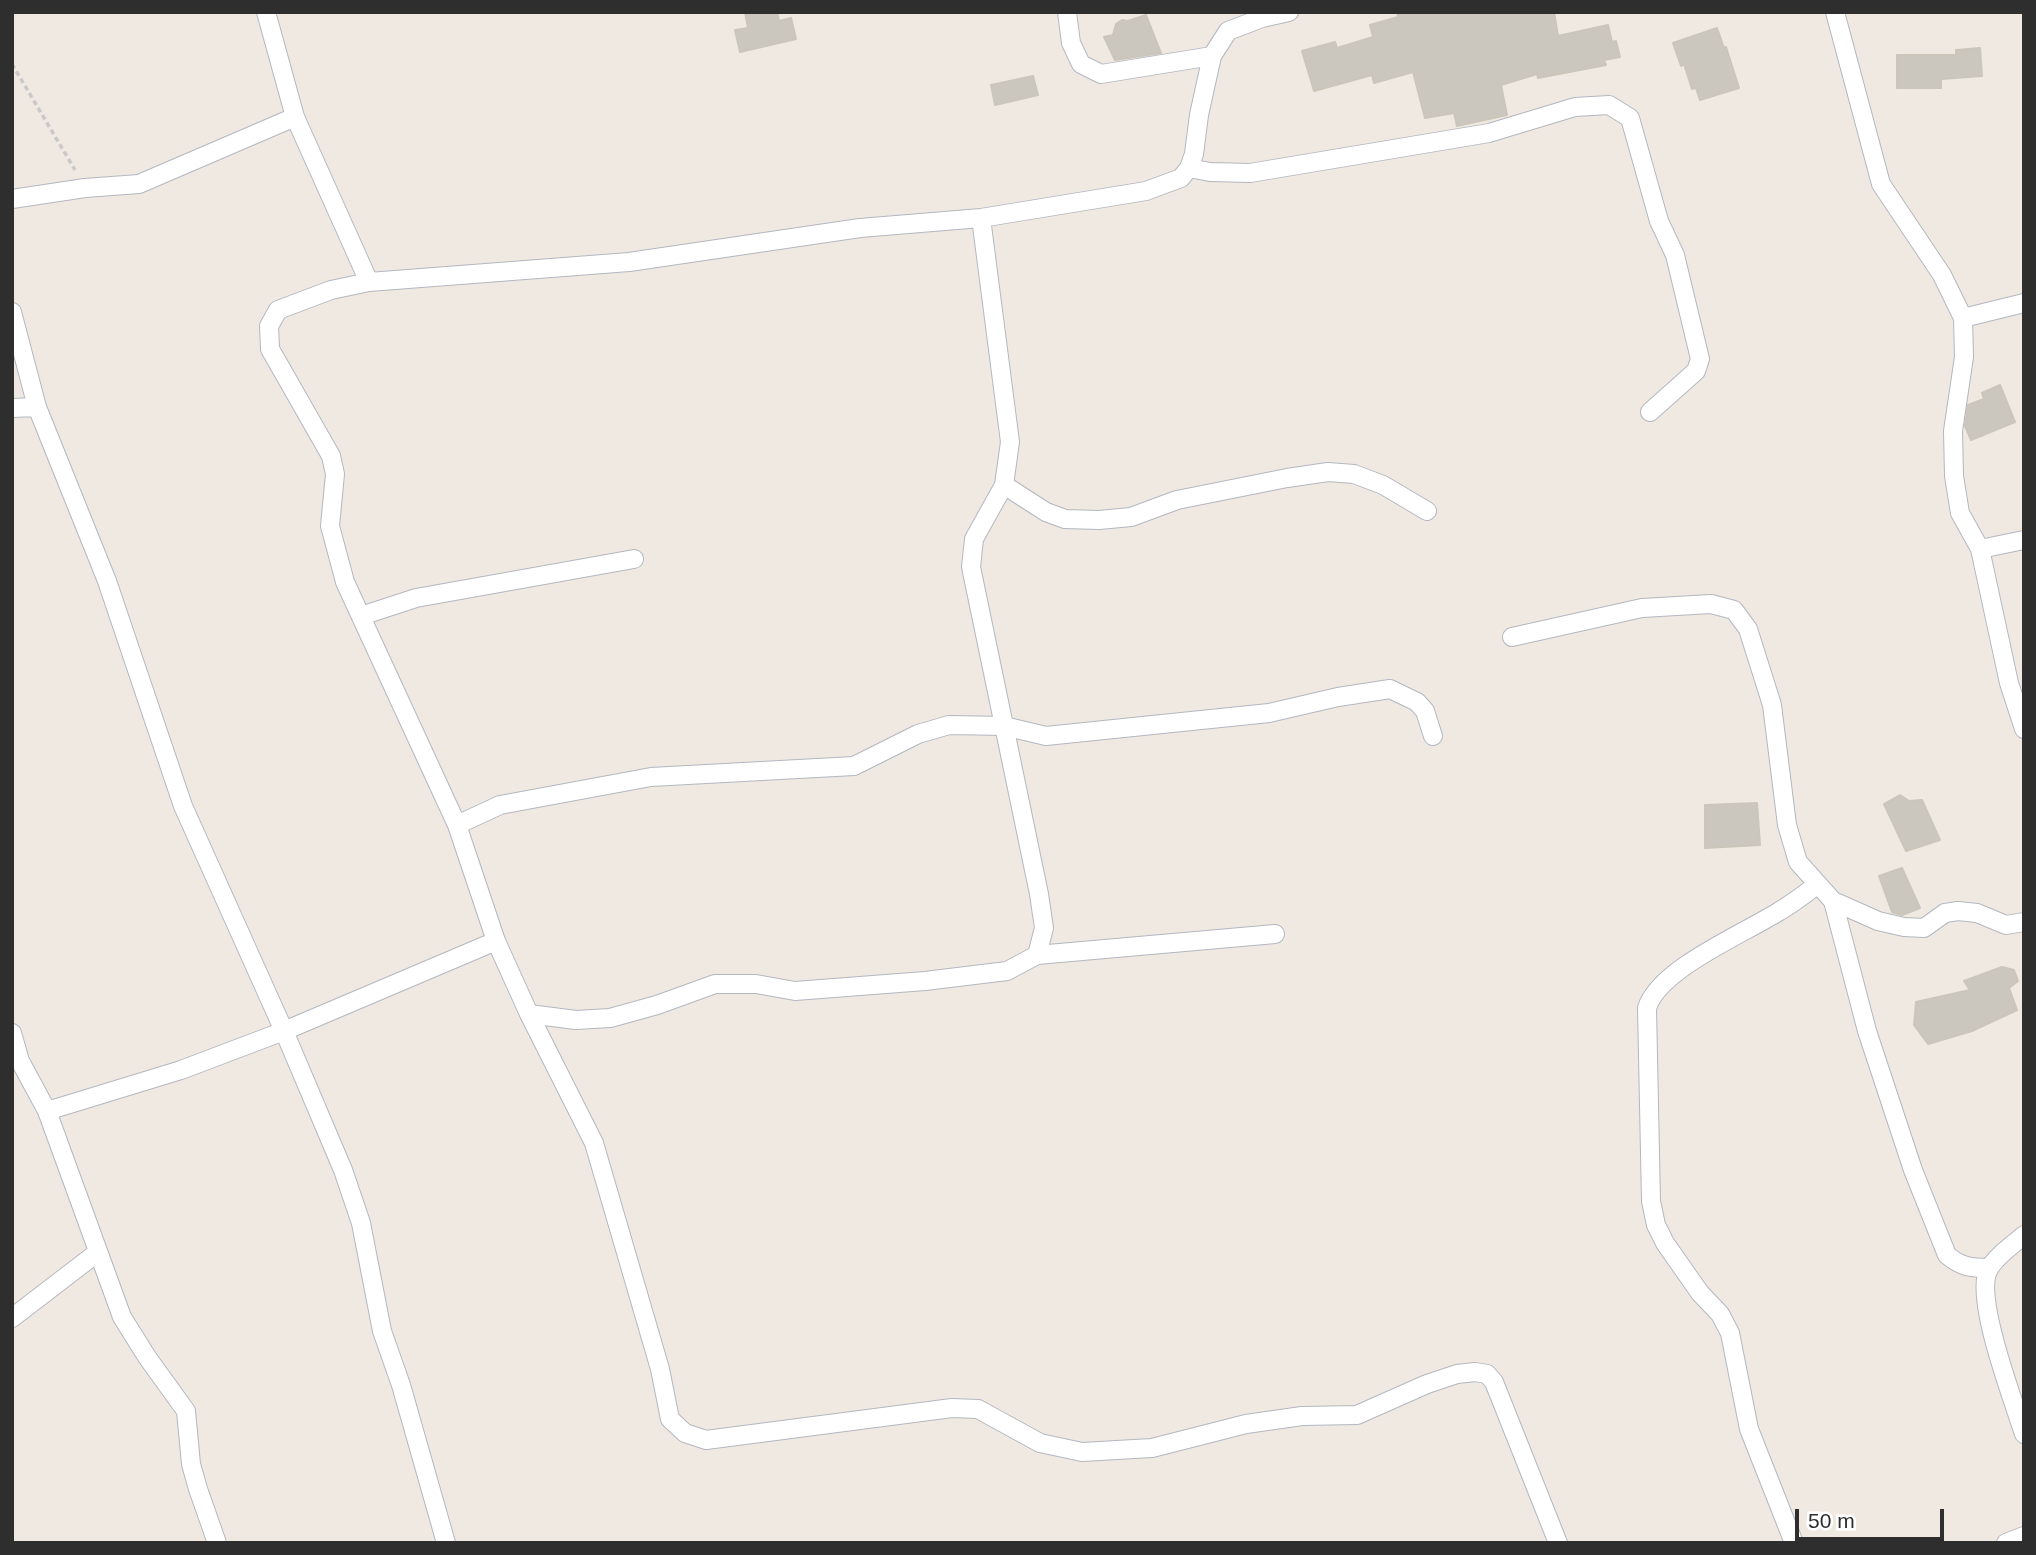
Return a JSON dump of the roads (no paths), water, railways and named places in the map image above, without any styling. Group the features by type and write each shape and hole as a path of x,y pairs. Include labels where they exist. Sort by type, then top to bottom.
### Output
{"street":[{"path":"266,12 295,117 369,282"},
{"path":"1067,12 1071,43 1081,64 1101,74 1212,55"},
{"path":"1289,12 1262,18 1228,31 1212,55 1194,154 1189,168 1181,178 1146,191 981,218 860,228 629,262 369,282 331,289 278,310 269,326 270,349 331,456 335,474 330,526 345,582 457,825 496,941 529,1014 594,1143 660,1369 670,1419 685,1433 706,1440 952,1408 978,1409 1040,1443 1082,1452 1152,1448 1246,1424 1302,1416 1357,1415 1427,1384 1457,1374 1475,1372 1487,1374 1494,1382 1558,1543"},
{"path":"1835,12 1881,184 1927,251 1963,318 1964,357 1953,431 1954,476 1960,513 1980,548 2009,683 2024,729"},
{"path":"1189,168 1210,172 1250,173 1489,133 1575,107 1609,105 1630,118 1659,221 1675,255 1700,359 1696,371 1650,412"},
{"path":"12,199 85,188 139,184 295,117"},
{"path":"981,218 1010,442 1004,485 974,539 971,567 1044,928 1037,954"},
{"path":"1963,318 2024,303"},
{"path":"12,312 37,407 107,582 183,806 343,1170 361,1223 382,1331 401,1385 446,1543"},
{"path":"12,408 37,407"},
{"path":"1004,485 1046,512 1065,519 1099,520 1131,517 1177,500 1328,472 1354,474 1383,485 1427,511"},
{"path":"1980,548 2024,540"},
{"path":"361,616 416,598 634,559"},
{"path":"1512,637 1642,608 1711,604 1734,610 1748,629 1772,705 1787,825 1798,862 1833,901 1878,921 1905,927 1924,928 1945,913 1958,911 1977,913 2006,925 2024,922"},
{"path":"457,825 500,805 651,777 854,766 918,734 949,725 1004,726 1046,736 1269,713 1338,697 1390,689 1417,702 1425,711 1433,736"},
{"path":"1794,1543 1749,1429 1726,1323 1700,1293 1656,1225 1651,1201 1647,1008 1651,995 1683,967 1779,912 1818,884"},
{"path":"1833,901 1867,1031 1913,1170 1947,1255 1957,1264 1970,1268 1989,1268"},
{"path":"529,1014 576,1020 610,1018 657,1005 715,984 756,984 795,991 925,981 1007,971 1037,954 1275,934"},
{"path":"47,1111 181,1070 284,1031 496,941"},
{"path":"12,1033 20,1061 47,1111 122,1317 186,1411 191,1464 217,1543"},
{"path":"2024,1235 1989,1268 1983,1285 1988,1316 2024,1434"},
{"path":"12,1318 97,1252"},
{"path":"2006,1543 2024,1536"}]}
